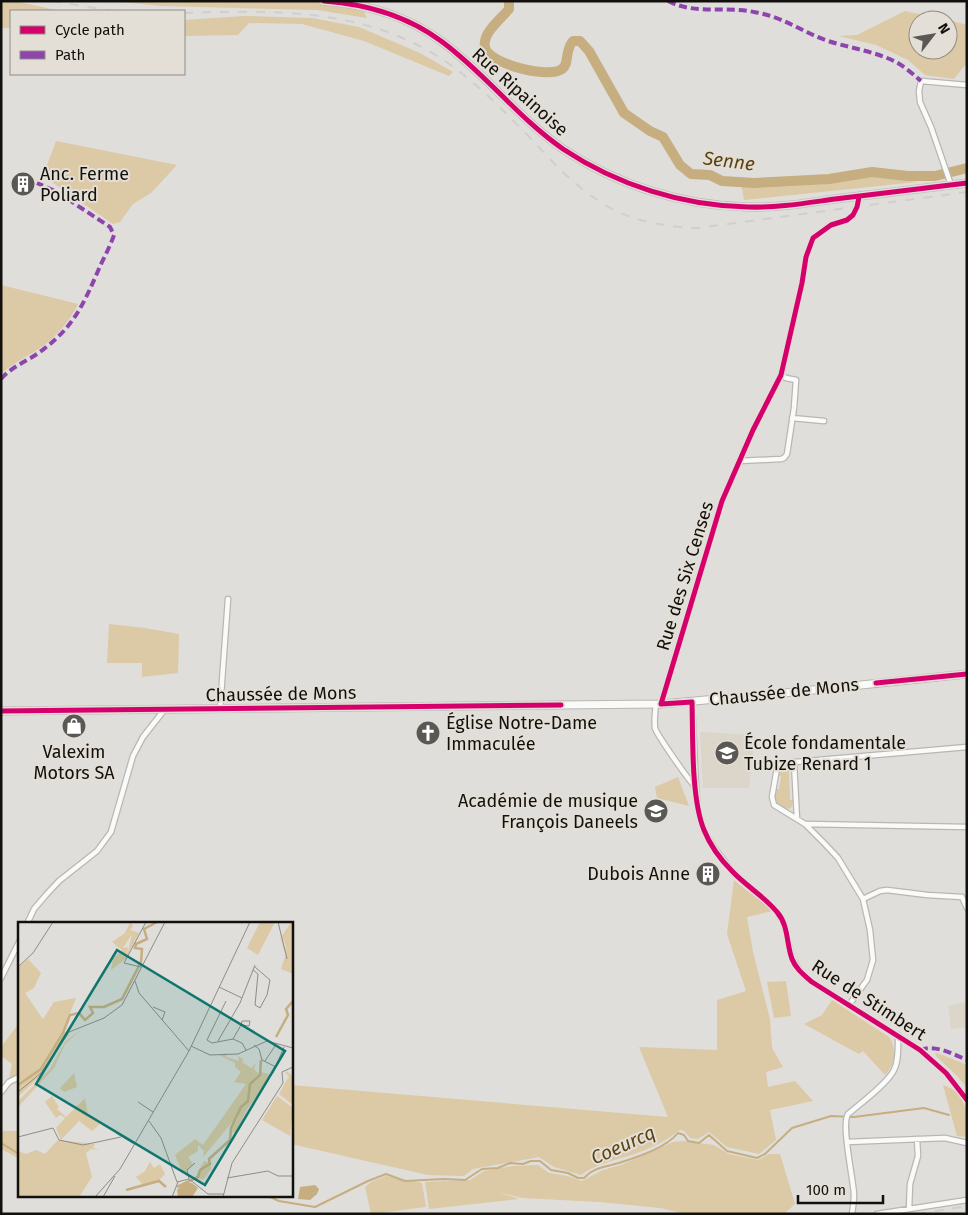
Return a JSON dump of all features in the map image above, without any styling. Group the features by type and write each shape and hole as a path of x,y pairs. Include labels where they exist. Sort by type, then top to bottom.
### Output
{"main road":[{"name":"Chaussée de Mons","path":"1,711 658,704 967,674"}],"street":[{"name":"Rue Ripainoise","path":"324,1 378,10 421,28 441,41 467,63 526,120 547,137 589,164 637,186 689,201 716,205 773,207 858,197 950,182 967,183"},
{"path":"950,182 931,127 920,102 920,86 922,81 967,85"},
{"name":"Rue des Six Censes","path":"658,704 722,501 739,461 781,375 802,283 806,256 813,238 831,225 847,220 854,215 858,197"},
{"path":"739,461 784,458 787,454 796,380 781,375"},
{"path":"792,418 824,421"},
{"path":"220,709 228,599"},
{"name":"Rue de Stimbert","path":"692,702 698,810 704,831 715,849 732,871 777,912 784,923 792,958 802,974 920,1050 934,1061 958,1087 967,1100"},
{"path":"658,704 655,728 657,734 696,788"},
{"path":"28,922 34,910 59,880 97,851 111,832 133,756 143,737 165,709"},
{"path":"849,1005 867,980 873,960 870,930 863,898 838,858 805,824 777,808 772,800 777,768 784,763 967,747"},
{"path":"794,762 797,819"},
{"path":"805,824 967,827"},
{"path":"863,898 888,890 954,896 962,897 967,908"},
{"path":"1,978 18,944"},
{"name":"Rue de Stimbert","path":"852,1214 854,1194 847,1142 846,1118 894,1070 898,1058 898,1035"},
{"path":"1,1092 9,1082 18,1078"},
{"path":"847,1142 945,1138 967,1143"},
{"path":"909,1209 910,1184 918,1156 917,1139"},
{"path":"876,1214 967,1200"}],"shaded area":[{"path":"1,1 14,1 56,10 10,10 10,28 2,28"},
{"path":"112,1 359,1 367,18 317,10 161,6"},
{"path":"905,11 908,12 908,60 876,45 839,36 857,35"},
{"path":"244,16 312,18 359,27 420,53 453,72 449,76 364,41 302,24 249,23 238,35 185,36 185,20"},
{"path":"958,23 967,25 967,63 954,79 925,75 908,60 958,60"},
{"path":"56,141 177,165 151,193 133,204 120,222 113,224 43,176"},
{"path":"872,175 917,182 744,200 741,182"},
{"path":"1,285 78,304 54,337 1,374"},
{"path":"109,624 179,634 178,673 142,677 142,663 107,663"},
{"name":"École fondamentale Tubize Renard 1","path":"700,732 755,735 749,788 703,788"},
{"path":"785,765 790,766 793,771 789,772 790,800 794,800 791,808 785,809 777,804 775,789 779,789 781,776 777,775 779,769"},
{"path":"678,777 689,806 657,798 655,787"},
{"path":"734,880 772,911 747,917 753,952 770,1019 772,1048 783,1067 766,1072 768,1087 795,1081 813,1101 770,1110 776,1140 759,1154 727,1147 709,1132 698,1139 690,1138 684,1131 680,1130 649,1148 597,1166 581,1175 554,1167 539,1157 473,1169 464,1176 428,1175 292,1144 292,1085 668,1117 639,1047 717,1050 717,1000 746,991 727,934"},
{"path":"786,981 791,1016 774,1018 767,982"},
{"path":"832,1000 889,1037 894,1047 894,1057 885,1075 863,1051 859,1054 804,1024 822,1015"},
{"path":"967,1002 967,1027 951,1029 948,1006"},
{"path":"18,1024 18,1075 9,1078 12,1064 1,1056 1,1047"},
{"path":"935,1052 967,1065 967,1088 936,1056"},
{"path":"943,1085 957,1093 962,1099 967,1120 967,1137 957,1136"},
{"path":"1,1131 18,1131 18,1158 1,1149"},
{"path":"684,1141 714,1145 729,1154 758,1160 769,1154 780,1154 795,1204 784,1214 687,1214 660,1208 599,1202 522,1198 498,1192 519,1199 429,1209 425,1182 470,1180 484,1171 513,1166 538,1165 549,1173 582,1181 603,1170 621,1165 673,1142"},
{"path":"386,1176 422,1183 426,1207 371,1214 365,1187 371,1182"},
{"path":"315,1185 319,1189 317,1194 310,1200 298,1199 300,1187"}],"waterway":[{"name":"Senne","path":"509,1 509,9 493,26 486,37 485,47 489,53 496,59 520,68 533,71 555,72 562,69 566,64 570,45 573,41 580,41 589,51 624,113 650,131 663,137 680,165 691,174 710,175 722,181 754,183 829,179 872,172 908,176 935,176 967,168"},
{"name":"Coeurcq","path":"272,1198 279,1201 315,1207 386,1174 405,1181 465,1180 482,1169 498,1168 510,1163 523,1164 531,1161 540,1161 551,1170 584,1178 596,1169 651,1151 666,1143 678,1133 684,1135 688,1141 699,1143 709,1135 727,1151 757,1158 765,1154 792,1128 831,1116 854,1117 924,1108 949,1115"},
{"name":"Coeurcq","path":"1,1143 18,1153"}],"railway":[{"path":"52,1 108,10"},
{"path":"185,13 249,12 312,15 344,20 375,28 405,39 434,54 475,84 512,119 560,170 587,193 607,206 651,223 698,228 967,192"},
{"path":"917,1214 967,1206"}],"marked path":[{"path":"668,1 689,8 743,10 775,17 828,41 870,52 894,61 921,81"},
{"path":"1,379 11,370 45,348 64,331 88,293 114,235 110,227 57,192 37,183"},
{"path":"920,1050 926,1048 938,1049 967,1060"}],"cycle path":[{"path":"324,1 371,8 400,18 428,32 457,54 531,124 563,149 584,162 628,183 675,198 724,206 770,207 967,183"},
{"path":"859,197 853,215 847,220 831,225 813,238 806,257 781,375 753,430 722,501 661,704 692,702 695,785 700,817 706,836 728,867 767,901 781,917 790,953 798,969 812,982 920,1050 946,1073 967,1100"},
{"path":"876,683 967,674"},
{"path":"1,711 561,705"}],"place":[{"name":"Anc. Ferme Poliard","path":"23,184"},
{"name":"Valexim Motors SA","path":"74,726"},
{"name":"Église Notre-Dame Immaculée","path":"428,733"},
{"name":"École fondamentale Tubize Renard 1","path":"727,753"},
{"name":"Académie de musique François Daneels","path":"656,811"},
{"name":"Dubois Anne","path":"708,874"}]}
